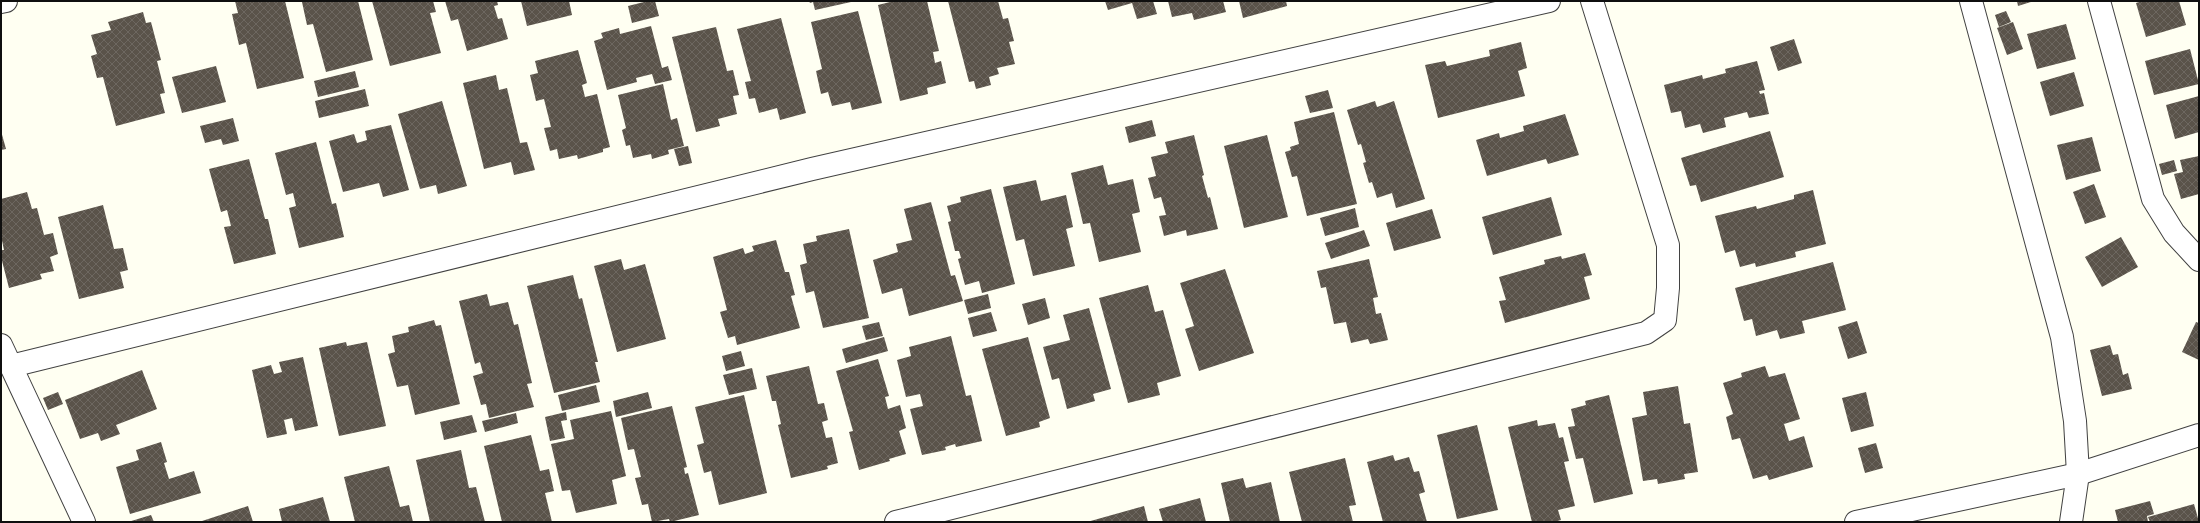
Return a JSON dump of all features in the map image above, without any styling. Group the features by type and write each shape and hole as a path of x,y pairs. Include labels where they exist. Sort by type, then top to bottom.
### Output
{"street":[{"path":"1,2 6,1"},
{"path":"11,366 812,169 1549,1"},
{"path":"896,522 1646,333 1665,320 1668,288 1668,244 1592,1"},
{"path":"1971,1 2062,337 2075,420 2078,474 2071,522"},
{"path":"2099,1 2153,198 2174,233 2199,260"},
{"path":"1,345 84,522"},
{"path":"1856,522 2078,474 2199,435"}],"building":[{"path":"235,1 285,1 304,78 257,89 246,43 239,45 232,14 238,13"},
{"path":"358,1 373,60 326,72 313,24 307,25 302,2"},
{"path":"372,1 433,1 436,12 430,13 441,53 390,66"},
{"path":"445,1 497,1 498,5 494,6 498,19 502,18 508,39 467,51 458,19 451,21"},
{"path":"521,1 569,1 572,15 527,26"},
{"path":"648,1 655,1 659,16 632,23 628,6"},
{"path":"809,1 851,2 815,10 813,2 810,3"},
{"path":"894,1 927,1 939,51 933,52 935,63 941,61 946,83 927,88 928,94 900,101 878,5"},
{"path":"948,1 998,1 1003,19 1008,18 1014,41 1009,42 1015,64 997,68 999,74 989,77 991,85 976,89 974,81 969,82"},
{"path":"1105,1 1153,1 1157,14 1137,19 1132,3 1108,10"},
{"path":"1168,1 1223,1 1226,12 1194,20 1192,13 1172,17"},
{"path":"1239,1 1286,1 1287,6 1243,18"},
{"path":"2017,1 2034,1 2018,6"},
{"path":"2142,1 2179,1 2186,25 2146,37 2136,3"},
{"path":"858,11 882,103 852,110 850,102 832,106 828,92 821,94 816,71 822,69 811,22"},
{"path":"2006,11 2011,22 1999,27 1995,15"},
{"path":"143,12 146,23 151,22 161,60 157,61 165,93 160,94 165,113 116,126 103,77 97,78 91,56 97,54 91,35 111,30 108,22"},
{"path":"781,18 806,113 780,120 777,108 759,113 755,98 749,99 745,82 751,81 737,29"},
{"path":"2013,22 2023,49 2007,55 1997,28"},
{"path":"2066,24 2076,59 2037,69 2027,34"},
{"path":"651,26 662,68 668,66 672,80 655,84 652,74 636,78 637,82 607,90 594,41 603,38 601,33 619,28 620,34"},
{"path":"716,27 727,71 733,70 739,95 733,96 737,114 718,119 720,126 696,132 672,37"},
{"path":"1794,39 1802,63 1778,71 1770,47"},
{"path":"1521,42 1527,68 1518,71 1525,96 1438,118 1425,65 1445,61 1447,66 1490,56 1489,50"},
{"path":"2190,49 2199,84 2154,95 2145,61"},
{"path":"578,50 587,83 582,85 585,97 597,94 610,147 603,149 603,152 578,159 577,155 559,159 557,149 550,151 544,128 551,127 544,99 536,101 530,75 538,73 535,61"},
{"path":"1757,61 1765,90 1759,91 1760,94 1764,93 1769,114 1749,118 1747,112 1724,118 1726,127 1703,133 1700,124 1685,128 1681,111 1671,113 1664,85 1702,75 1703,79 1726,73 1725,69"},
{"path":"216,66 226,102 182,113 172,77"},
{"path":"355,71 359,87 318,97 314,81"},
{"path":"2074,72 2084,106 2050,116 2040,82"},
{"path":"496,75 499,90 507,88 520,143 527,142 535,170 514,175 511,162 484,169 463,83"},
{"path":"663,84 671,120 677,118 684,146 668,150 669,154 652,159 651,154 633,158 630,145 626,146 622,130 626,128 618,95"},
{"path":"365,89 369,106 319,118 315,101"},
{"path":"1328,90 1333,108 1310,113 1305,96"},
{"path":"2199,96 2199,132 2175,139 2166,105"},
{"path":"442,101 467,186 438,194 436,185 420,189 398,114"},
{"path":"1375,101 1377,107 1394,101 1425,199 1396,208 1392,193 1377,198 1372,182 1369,183 1363,163 1366,162 1361,144 1358,145 1347,110"},
{"path":"1334,112 1357,204 1307,216 1297,176 1292,177 1285,152 1291,150 1290,147 1299,144 1294,122"},
{"path":"1565,114 1579,155 1548,164 1546,159 1487,176 1476,140 1499,133 1500,138 1524,131 1523,126"},
{"path":"233,118 239,141 223,145 221,139 205,143 200,126"},
{"path":"1152,120 1156,136 1129,143 1125,127"},
{"path":"391,125 409,190 383,197 379,183 343,192 329,141 354,134 357,143 367,140 365,131"},
{"path":"1,131 6,149 1,150"},
{"path":"1770,131 1784,177 1701,202 1696,185 1690,186 1681,158"},
{"path":"1194,135 1204,175 1202,176 1208,198 1210,197 1218,229 1187,236 1186,230 1164,236 1159,216 1166,215 1161,197 1154,199 1148,178 1156,176 1151,157 1168,153 1165,142"},
{"path":"1267,135 1288,217 1244,228 1224,146"},
{"path":"2092,137 2101,171 2066,180 2057,145"},
{"path":"316,142 332,204 336,203 344,237 299,248 289,208 296,206 293,193 286,195 275,153"},
{"path":"688,146 692,163 679,166 674,149"},
{"path":"2199,156 2199,194 2181,199 2174,174 2183,172 2180,160"},
{"path":"249,159 265,219 268,219 276,254 234,264 224,227 231,226 227,210 221,212 209,169"},
{"path":"2174,160 2177,171 2162,175 2159,164"},
{"path":"1103,165 1108,185 1133,179 1140,212 1132,214 1141,252 1099,262 1090,223 1083,224 1071,173"},
{"path":"1036,180 1041,201 1066,195 1073,227 1066,229 1075,266 1033,276 1024,239 1016,241 1003,187"},
{"path":"2094,184 2106,217 2085,224 2073,192"},
{"path":"991,189 1015,284 982,293 979,281 965,285 958,259 961,258 959,251 955,251 948,222 951,221 947,206 961,202 960,197"},
{"path":"1813,190 1826,244 1795,252 1796,257 1756,267 1755,263 1740,267 1735,250 1725,253 1715,216 1756,206 1757,209 1794,199 1794,195"},
{"path":"27,192 32,209 37,208 44,235 53,233 58,254 50,257 54,271 40,274 42,279 9,288 1,257 1,250 4,250 1,236 1,199"},
{"path":"1551,197 1562,235 1493,255 1482,217"},
{"path":"931,202 951,276 955,275 963,301 909,316 902,288 882,294 873,260 898,252 896,244 912,240 904,209"},
{"path":"103,205 114,249 123,248 128,270 120,272 124,288 79,299 58,217"},
{"path":"1355,208 1359,227 1325,236 1320,218"},
{"path":"1432,209 1441,238 1394,251 1386,223"},
{"path":"849,229 869,318 823,328 814,291 806,293 800,265 807,263 803,244 817,241 816,236"},
{"path":"1364,230 1370,246 1331,259 1325,243"},
{"path":"2121,237 2138,267 2102,287 2085,257"},
{"path":"776,240 785,272 789,272 795,295 791,296 800,328 737,345 735,336 728,338 720,312 727,310 713,257 743,248 745,254 754,251 752,246"},
{"path":"1585,253 1592,275 1584,277 1590,299 1505,323 1499,301 1506,300 1499,277 1545,264 1544,260 1561,256 1562,259"},
{"path":"621,259 624,270 645,264 666,339 617,352 594,266"},
{"path":"1369,259 1378,297 1373,298 1376,314 1381,313 1388,340 1370,344 1368,339 1351,343 1346,322 1334,324 1326,287 1321,288 1317,271"},
{"path":"1833,262 1846,310 1802,321 1805,333 1780,339 1777,330 1756,336 1752,319 1744,321 1735,288"},
{"path":"1225,269 1254,353 1199,371 1185,329 1194,326 1180,283"},
{"path":"573,275 579,299 582,298 598,362 595,362 600,382 554,393 527,286"},
{"path":"1148,285 1155,312 1163,310 1181,376 1157,383 1160,395 1128,403 1099,298"},
{"path":"487,294 490,306 508,302 514,325 518,324 532,383 527,384 534,407 489,418 486,404 481,405 473,376 483,373 480,362 475,364 459,301"},
{"path":"988,294 991,308 968,314 964,300"},
{"path":"1045,298 1050,318 1028,325 1022,304"},
{"path":"1089,308 1111,389 1093,394 1095,401 1067,409 1059,378 1052,380 1043,347 1070,340 1063,315"},
{"path":"991,312 997,331 973,337 968,318"},
{"path":"434,320 436,326 441,325 460,404 415,415 408,385 397,387 388,354 395,352 392,336 409,332 408,327"},
{"path":"1857,321 1867,353 1848,359 1838,327"},
{"path":"879,322 883,336 866,340 862,326"},
{"path":"2196,322 2199,323 2199,360 2182,352"},
{"path":"951,336 966,396 971,395 982,441 956,447 955,444 945,447 946,450 922,455 910,409 923,406 920,394 906,397 897,360 911,356 909,347"},
{"path":"884,337 888,351 846,363 842,349"},
{"path":"1028,337 1050,418 1039,422 1040,427 1006,436 982,349"},
{"path":"346,342 347,346 367,342 386,426 339,436 319,348"},
{"path":"2110,345 2113,355 2118,354 2123,375 2128,373 2132,389 2102,396 2090,350"},
{"path":"741,351 745,366 726,371 722,356"},
{"path":"303,357 318,426 295,431 292,418 284,420 287,434 267,438 252,370 271,365 274,374 282,372 279,362"},
{"path":"878,359 889,396 885,397 888,409 900,405 906,428 899,431 906,454 889,459 890,461 859,470 849,432 853,431 836,371"},
{"path":"809,366 818,404 824,403 828,420 822,422 826,438 832,437 838,463 827,466 828,469 791,478 778,425 781,424 776,401 772,401 766,376"},
{"path":"1765,366 1769,377 1785,373 1800,419 1784,424 1789,441 1804,436 1813,467 1769,480 1767,475 1753,479 1740,438 1732,440 1726,417 1733,414 1723,383 1742,377 1741,373"},
{"path":"752,368 757,389 729,395 723,375"},
{"path":"142,370 157,409 116,425 120,434 101,441 98,433 80,439 65,400"},
{"path":"596,385 600,402 562,411 558,395"},
{"path":"1678,386 1684,424 1690,423 1698,472 1684,474 1685,479 1658,484 1657,479 1643,481 1632,418 1647,415 1643,392"},
{"path":"58,392 63,404 48,410 43,398"},
{"path":"648,392 652,408 616,417 613,401"},
{"path":"1866,392 1874,426 1851,432 1842,398"},
{"path":"744,395 767,493 719,505 711,471 704,473 697,445 704,443 695,407"},
{"path":"1609,395 1633,494 1594,503 1583,458 1576,459 1568,427 1575,426 1571,409 1586,405 1585,401"},
{"path":"672,406 687,467 684,468 685,474 688,473 699,515 670,522 669,519 652,522 648,504 642,505 635,478 641,477 634,449 628,450 621,418"},
{"path":"611,411 626,476 612,480 617,504 576,513 570,490 562,491 551,444 574,439 570,420"},
{"path":"566,412 567,420 561,421 565,438 550,441 545,417"},
{"path":"516,413 518,423 485,432 482,421"},
{"path":"472,415 477,432 444,440 440,422"},
{"path":"1537,420 1538,426 1555,423 1559,438 1563,437 1569,461 1564,462 1575,506 1558,510 1561,520 1554,522 1532,522 1508,427"},
{"path":"1477,425 1498,510 1457,519 1437,435"},
{"path":"531,435 540,471 549,469 554,491 545,493 552,522 502,522 484,446"},
{"path":"161,442 167,462 164,463 169,479 194,471 201,493 130,514 116,467 139,460 136,450"},
{"path":"1876,443 1883,468 1865,473 1858,448"},
{"path":"461,450 469,488 476,487 485,522 430,522 416,460"},
{"path":"1393,455 1395,461 1409,457 1414,472 1419,471 1425,492 1419,494 1427,522 1383,522 1367,462"},
{"path":"1345,458 1356,505 1349,506 1353,522 1302,522 1289,472"},
{"path":"389,466 400,507 409,505 413,522 355,522 344,477"},
{"path":"1243,478 1246,488 1271,482 1280,522 1230,522 1221,483"},
{"path":"323,497 330,522 282,522 279,509"},
{"path":"1200,498 1206,522 1163,522 1159,509"},
{"path":"2150,501 2154,514 2147,516 2148,522 2118,522 2115,510"},
{"path":"2194,504 2199,522 2150,522 2148,517"},
{"path":"248,506 253,522 199,522"},
{"path":"1144,506 1148,522 1087,522"},
{"path":"151,515 154,522 128,522"}]}
